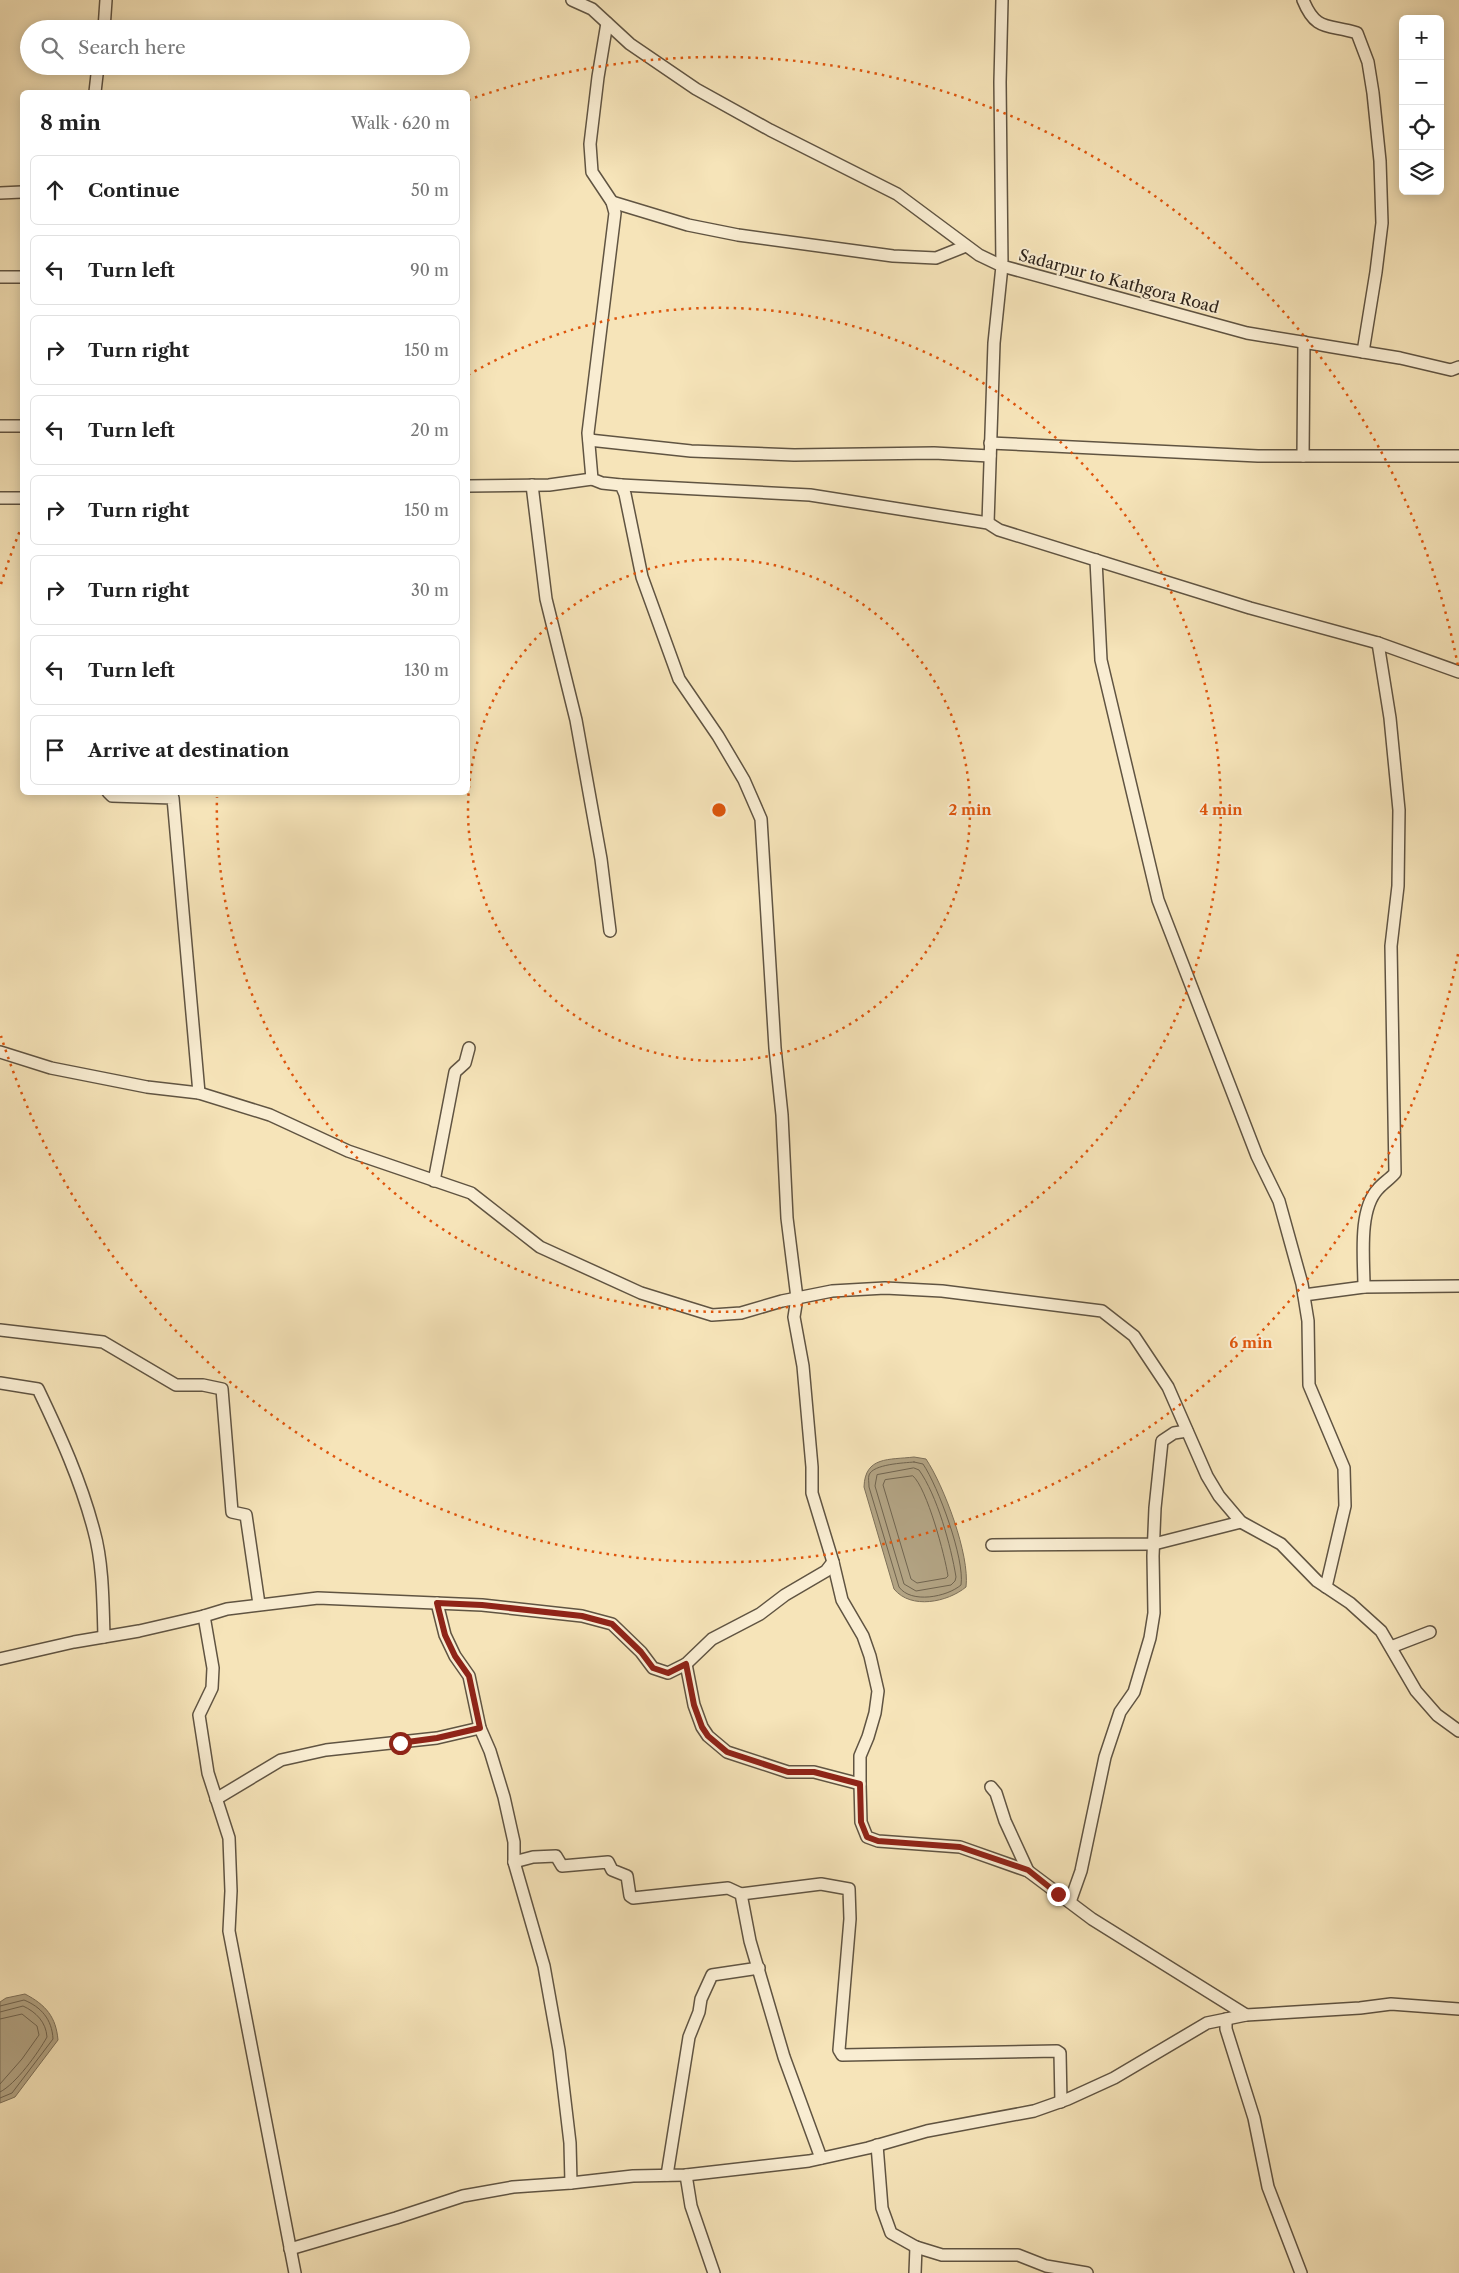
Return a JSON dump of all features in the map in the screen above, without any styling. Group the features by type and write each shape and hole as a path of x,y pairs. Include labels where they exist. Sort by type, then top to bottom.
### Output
{"street":[{"path":"105,20 106,0"},
{"path":"572,0 592,9 630,44 696,89 770,130 897,194 979,256 1002,266 994,343 988,523"},
{"name":"Sadarpur to Kathgora Road","path":"1002,0 1000,82 1002,266 1247,333 1400,358 1456,372"},
{"path":"1303,0 1309,15 1324,27 1357,33 1368,62 1380,161 1382,223 1363,352"},
{"path":"592,478 589,440 595,366 615,213 612,202 592,172 590,144 607,23"},
{"path":"95,90 97,75"},
{"path":"0,193 20,192"},
{"path":"612,202 636,211 697,227 738,235 893,256 936,258 966,246"},
{"path":"0,277 20,277"},
{"path":"1303,456 1304,342"},
{"path":"0,426 20,426"},
{"path":"589,440 692,451 794,455 934,453 990,456"},
{"path":"990,443 1258,456 1459,456"},
{"path":"470,486 549,485 592,478 602,483 621,486 810,495 988,523 1000,530 1250,608 1378,643 1459,672"},
{"path":"532,485 546,598 576,720 601,859 610,931"},
{"path":"621,486 625,494 642,577 679,679 718,736 744,780 761,819 782,1115 787,1218 797,1298 794,1317 803,1366 812,1467 812,1493 833,1562 842,1600 863,1636 870,1656 878,1692 875,1713 860,1756 861,1822 867,1837 878,1841 960,1847 1028,1870 1092,1920 1246,2015"},
{"path":"0,498 20,498"},
{"path":"1096,560 1101,660 1158,900 1257,1156 1279,1201 1304,1295 1308,1321 1309,1385 1344,1468 1345,1506 1326,1587"},
{"path":"1364,1287 1364,1238 1367,1205 1378,1189 1395,1173 1391,946 1398,886 1399,810 1391,727 1378,643"},
{"path":"111,795 173,795 199,1093"},
{"path":"434,1181 455,1072 465,1063 469,1048"},
{"path":"0,1052 61,1070 147,1087 199,1093 270,1115 348,1151 471,1194 540,1247 641,1294 712,1315 741,1313 832,1291 885,1288 942,1291 1102,1311 1134,1336 1168,1387 1219,1496 1241,1522 1281,1544 1317,1581 1350,1602 1381,1631 1416,1691 1438,1715 1459,1731"},
{"path":"1304,1295 1364,1287 1459,1286"},
{"path":"0,1330 103,1342 176,1385 203,1385 222,1389 232,1512 246,1515 258,1604"},
{"path":"0,1382 38,1389 65,1446 95,1532 102,1592 104,1637"},
{"path":"1070,1902 1081,1871 1105,1757 1120,1712 1134,1692 1150,1638 1154,1613 1154,1544 1159,1459 1162,1441 1174,1434 1187,1431"},
{"path":"992,1545 1154,1544 1241,1522"},
{"path":"0,1659 204,1616 227,1609 318,1598 482,1605 582,1616 612,1624 653,1668 668,1673 686,1664 712,1639 760,1614 786,1595 826,1571 833,1562"},
{"path":"437,1603 445,1635 455,1656 469,1676 480,1728 490,1751 504,1797 514,1842 514,1862 551,2002 568,2134 571,2184"},
{"path":"204,1616 212,1668 212,1688 199,1715 208,1773 228,1838 231,1891 230,1931 238,1982 295,2273"},
{"path":"1391,1647 1430,1632"},
{"path":"686,1664 694,1705 702,1727 708,1736 727,1752 788,1772 814,1772 860,1784"},
{"path":"216,1799 281,1760 326,1750 437,1738 480,1728"},
{"path":"991,1787 996,1793 1005,1821 1028,1870"},
{"path":"514,1862 547,1855 556,1856 562,1866 598,1861 608,1862 612,1870 626,1874 630,1896 634,1898 728,1888 741,1894 821,1884 849,1890 850,1919 839,2050 842,2055 1058,2051 1060,2053 1061,2102"},
{"path":"741,1894 750,1941 784,2057 821,2158"},
{"path":"667,2175 689,2037 699,2012 701,1999 712,1975 759,1968"},
{"path":"290,2249 463,2196 513,2187 571,2184 633,2176 757,2168 821,2158 877,2146 927,2131 1034,2111 1061,2102 1114,2078 1207,2023 1226,2019 1246,2015 1360,2008 1391,2004 1459,2009"},
{"path":"1226,2019 1226,2029 1254,2118 1268,2187 1301,2273"},
{"path":"877,2146 882,2208 891,2233 916,2247 942,2255 1018,2255 1046,2266 1087,2273"},
{"path":"686,2174 691,2206 714,2273"},
{"path":"915,2273 916,2247"}],"water":[{"path":"914,1457 926,1459 948,1503 960,1540 966,1573 966,1587 950,1597 930,1602 910,1600 901,1596 894,1589 864,1487 865,1477 874,1465 887,1460"},
{"path":"25,1994 49,2012 55,2025 58,2040 15,2097 0,2103 0,2002 6,1998"}],"route":[{"path":"400,1743 437,1738 480,1728 469,1676 455,1656 445,1635 437,1603 482,1605 582,1616 612,1624 641,1652 653,1668 668,1673 686,1664 689,1686 702,1727 708,1736 727,1752 788,1772 814,1772 860,1784 861,1822 867,1837 878,1841 960,1847 1028,1870 1058,1894"}]}
